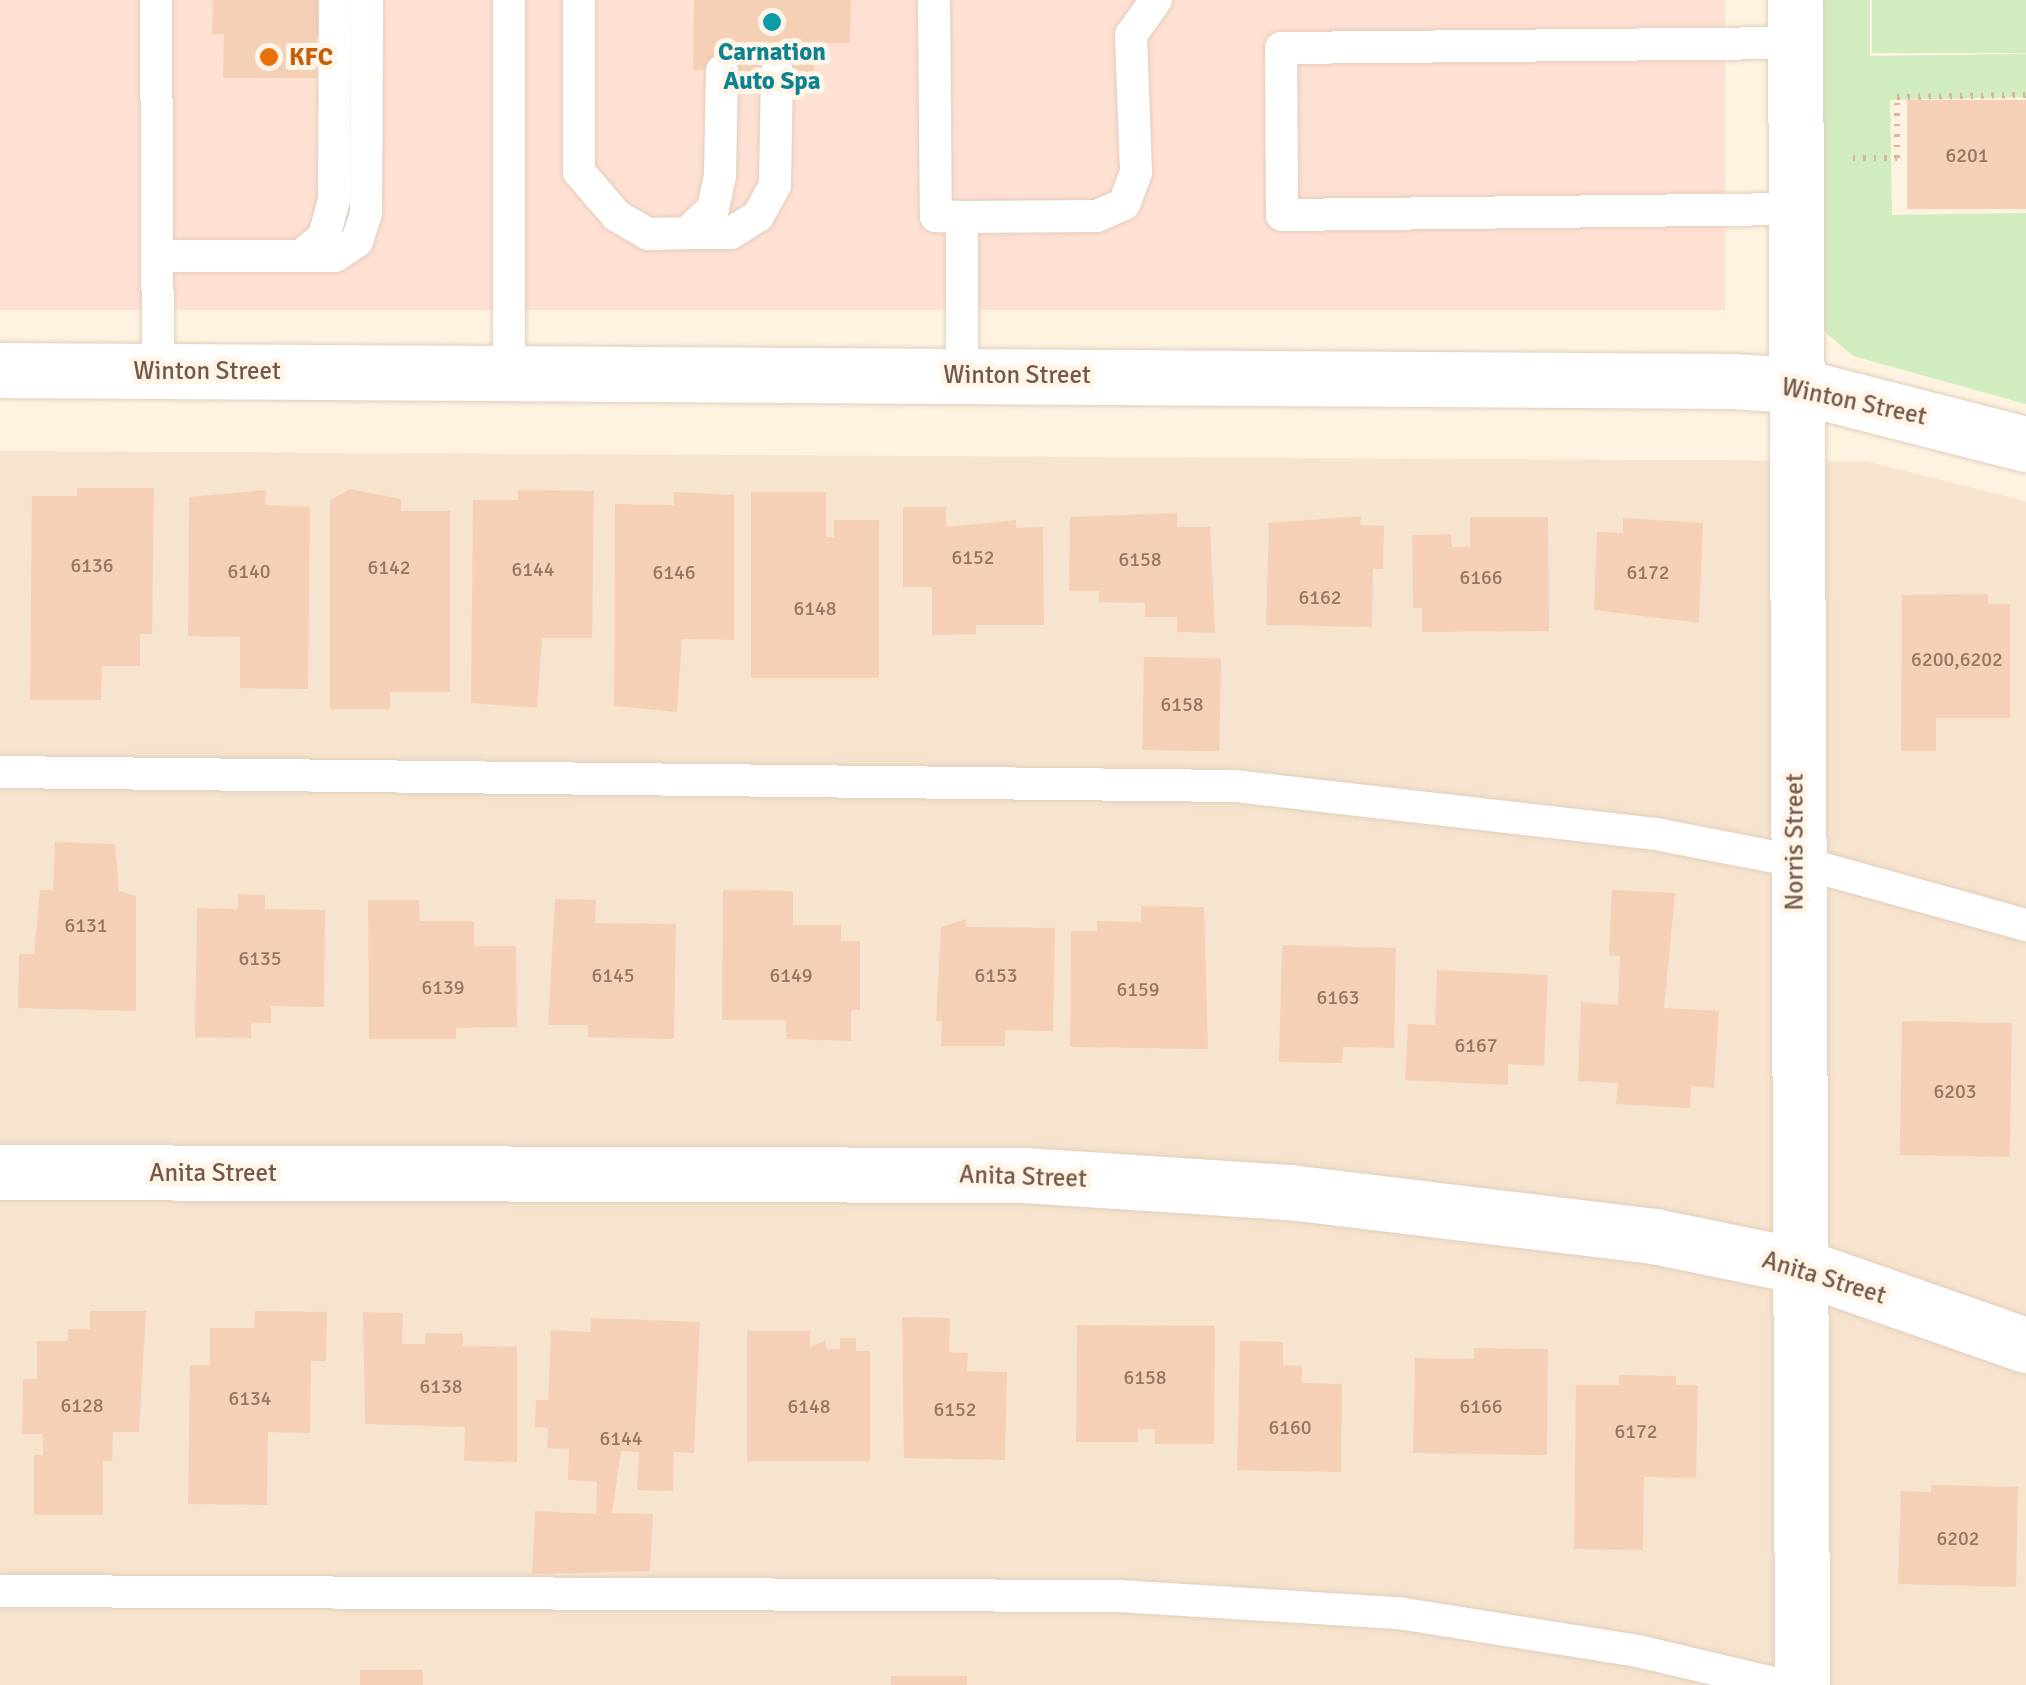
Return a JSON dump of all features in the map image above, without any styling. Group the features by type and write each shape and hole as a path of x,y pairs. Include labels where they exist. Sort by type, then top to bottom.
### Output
{"street":[{"name":"Norris Street","path":"1796,22 1795,862 1802,1685"},
{"name":"Winton Street","path":"0,370 962,375 1794,385 2026,444"},
{"name":"Anita Street","path":"0,1172 1026,1175 1290,1192 1654,1236 1800,1266 2026,1344"}],"lane":[{"path":"156,0 158,371"},
{"path":"301,256 324,237 334,200 335,0"},
{"path":"157,256 335,256 356,241 366,213 366,0"},
{"path":"508,373 509,0"},
{"path":"579,0 579,172 633,225 648,234 731,233 758,216 775,186 777,72"},
{"path":"934,0 936,216 962,217 1097,216 1124,204 1136,172 1130,35 1156,0"},
{"path":"1795,209 1282,215 1281,48 1796,22"},
{"path":"688,233 713,209 720,175 722,71"},
{"path":"962,217 962,375"},
{"path":"0,772 1234,786 1548,819 1795,862 2026,925"},
{"path":"0,1590 1118,1596 1398,1612 1638,1651 1782,1685"}],"path":[{"path":"1897,158 1897,97 2026,95"}],"shaded area":[{"path":"0,0 1725,0 1725,310 0,310"},
{"path":"0,451 1866,461 2026,501 2026,1685 0,1685"}],"green space":[{"path":"1812,0 1870,0 1870,56 2026,54 2026,97 1890,100 1892,215 2026,213 2026,404 1853,356 1823,330"},
{"path":"1872,0 2026,0 2026,53 1872,53"}],"building":[{"name":"KFC","path":"213,0 329,0 329,35 316,35 316,78 223,78 224,34 212,34"},
{"name":"Carnation Auto Spa","path":"694,0 851,0 850,43 815,43 814,73 693,70"},
{"path":"1907,100 2026,100 2026,209 1907,209"},
{"path":"77,488 154,488 152,634 140,634 140,666 102,666 101,700 30,700 32,496 77,496"},
{"path":"350,489 401,499 401,511 450,511 450,692 390,692 390,709 330,709 330,500"},
{"path":"266,490 265,505 310,507 308,689 240,688 240,637 188,636 189,497"},
{"path":"518,490 594,491 592,638 542,638 537,708 471,703 473,500 518,500"},
{"path":"674,492 734,495 734,640 682,639 677,712 614,706 615,504 674,505"},
{"path":"751,492 826,492 826,537 834,537 834,520 879,520 879,678 751,678"},
{"path":"903,507 946,507 946,527 1016,520 1016,528 1043,527 1044,625 976,625 976,634 932,635 932,587 903,587"},
{"path":"1177,513 1177,527 1210,527 1215,633 1177,632 1177,617 1145,617 1145,603 1099,602 1099,591 1069,591 1070,517"},
{"path":"1361,516 1360,525 1384,526 1383,569 1373,569 1372,627 1266,625 1269,523"},
{"path":"1470,517 1548,517 1549,631 1422,632 1422,608 1413,608 1412,535 1451,534 1452,547 1470,547"},
{"path":"1623,518 1703,523 1699,623 1594,610 1597,532 1623,533"},
{"path":"1988,594 1988,604 2010,604 2010,718 1936,718 1936,751 1901,751 1902,595"},
{"path":"1144,657 1221,658 1219,751 1142,750"},
{"path":"55,842 115,844 119,891 136,896 136,1011 18,1008 19,954 34,954 40,890 53,890"},
{"path":"723,890 793,891 793,925 841,925 841,941 860,941 860,1010 851,1010 851,1041 786,1039 786,1020 722,1020"},
{"path":"1612,890 1675,893 1664,1008 1719,1011 1714,1088 1691,1086 1690,1108 1616,1104 1618,1083 1578,1081 1581,1002 1618,1005 1620,956 1609,955"},
{"path":"238,894 265,895 265,909 325,910 324,1007 271,1006 271,1023 251,1023 251,1038 195,1037 197,908 238,909"},
{"path":"555,899 596,900 595,923 676,924 674,1039 588,1037 588,1025 548,1025"},
{"path":"368,900 419,900 420,921 474,921 474,946 516,946 517,1027 456,1028 456,1039 369,1039"},
{"path":"1141,906 1204,907 1208,1049 1070,1047 1071,931 1097,931 1097,921 1141,922"},
{"path":"966,919 966,927 1055,928 1053,1031 1005,1030 1005,1046 941,1046 942,1022 936,1021 941,927"},
{"path":"1282,945 1396,948 1394,1048 1343,1047 1342,1063 1279,1062"},
{"path":"1437,970 1548,975 1544,1066 1508,1064 1508,1085 1405,1080 1408,1024 1435,1025"},
{"path":"1902,1021 2012,1023 2010,1157 1900,1155"},
{"path":"90,1311 146,1311 139,1432 113,1432 112,1461 103,1461 103,1515 34,1515 34,1455 43,1455 43,1434 22,1434 23,1379 37,1379 37,1341 68,1341 68,1329 90,1329"},
{"path":"255,1311 327,1312 326,1361 311,1361 310,1433 268,1432 267,1505 188,1504 190,1365 210,1365 210,1328 254,1328"},
{"path":"363,1312 403,1313 402,1344 425,1344 425,1333 463,1334 463,1346 517,1347 517,1462 464,1461 465,1427 365,1424"},
{"path":"902,1317 950,1318 949,1352 968,1353 967,1371 1007,1372 1005,1460 904,1458"},
{"path":"591,1318 700,1322 694,1453 674,1452 673,1491 637,1490 639,1452 621,1451 612,1513 653,1514 650,1571 532,1574 535,1511 596,1514 597,1482 568,1480 569,1449 547,1448 548,1428 535,1427 536,1400 548,1400 551,1330 590,1332"},
{"path":"1077,1325 1215,1326 1214,1444 1155,1444 1155,1429 1138,1429 1138,1442 1076,1442"},
{"path":"747,1331 810,1331 810,1347 826,1340 826,1349 840,1349 840,1338 856,1338 856,1351 870,1351 870,1461 747,1461"},
{"path":"1240,1341 1283,1342 1283,1365 1302,1366 1302,1383 1342,1384 1341,1472 1237,1470"},
{"path":"1474,1348 1548,1349 1547,1455 1413,1453 1415,1358 1474,1359"},
{"path":"1619,1375 1676,1376 1676,1385 1698,1385 1696,1478 1644,1477 1643,1550 1574,1549 1576,1385 1619,1385"},
{"path":"1931,1485 2018,1487 2016,1587 1898,1584 1901,1491 1931,1492"},
{"path":"360,1670 423,1670 423,1685 360,1685"},
{"path":"891,1676 967,1676 967,1685 891,1685"}],"place":[{"name":"Carnation Auto Spa","path":"772,22"},
{"name":"KFC","path":"269,57"}]}
